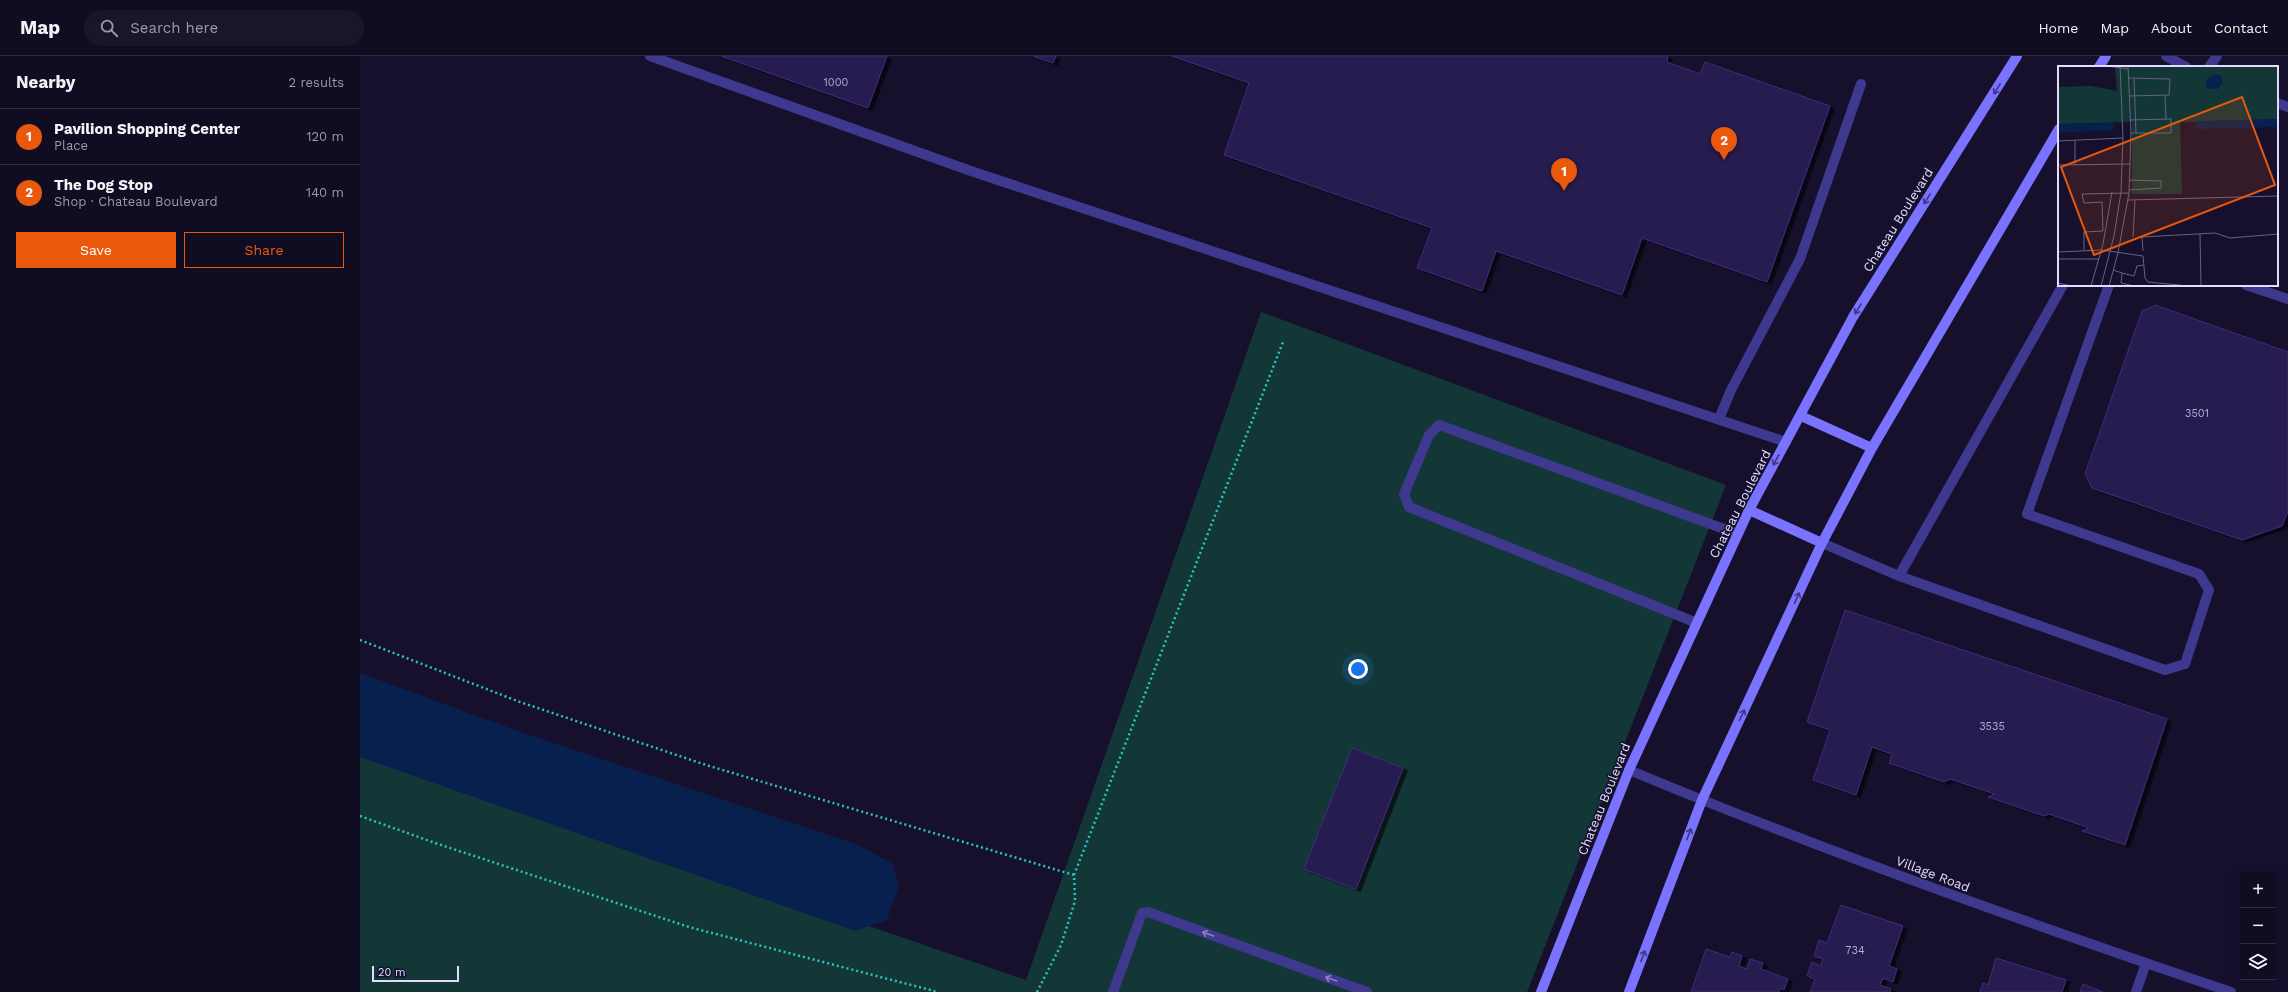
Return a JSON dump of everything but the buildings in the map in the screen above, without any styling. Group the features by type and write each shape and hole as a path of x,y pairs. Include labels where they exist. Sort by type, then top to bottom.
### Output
{"street":[{"path":"650,56 968,170 1786,442"},
{"name":"Chateau Boulevard","path":"1541,992 1629,770 1749,510 1853,317 2018,56"},
{"path":"2100,66 2106,56"},
{"path":"2166,56 2184,66"},
{"path":"2210,66 2217,56"},
{"path":"1719,419 1731,390 1800,259 1861,84"},
{"path":"2278,103 2288,107"},
{"path":"1629,992 1702,800 1822,543 1872,448 2058,132"},
{"path":"1899,576 2062,286"},
{"path":"1749,510 1899,576 2165,670 2185,664 2209,590 2199,574 2026,514 2109,286"},
{"path":"2249,286 2288,299"},
{"path":"1801,416 1872,448"},
{"path":"1697,623 1409,507 1404,494 1429,435 1439,425 1738,534"},
{"name":"Village Road","path":"1629,770 1702,800 1989,909 2231,992"},
{"path":"1112,992 1142,913 1148,912 1367,992"},
{"path":"2136,992 2146,963"}],"path":[{"path":"1037,992 1062,945 1075,901 1074,875 1283,342"},
{"path":"360,640 520,702 706,765 1074,875"},
{"path":"360,816 438,844 689,927 938,992"}],"green space":[{"path":"1261,312 1726,485 1527,992 360,992 360,751 1026,980"}],"water":[{"path":"360,673 518,731 856,844 892,863 899,885 887,920 855,931 360,757"}],"place":[{"name":"The Dog Stop","path":"1724,160"},
{"name":"Pavilion Shopping Center","path":"1564,191"}]}
